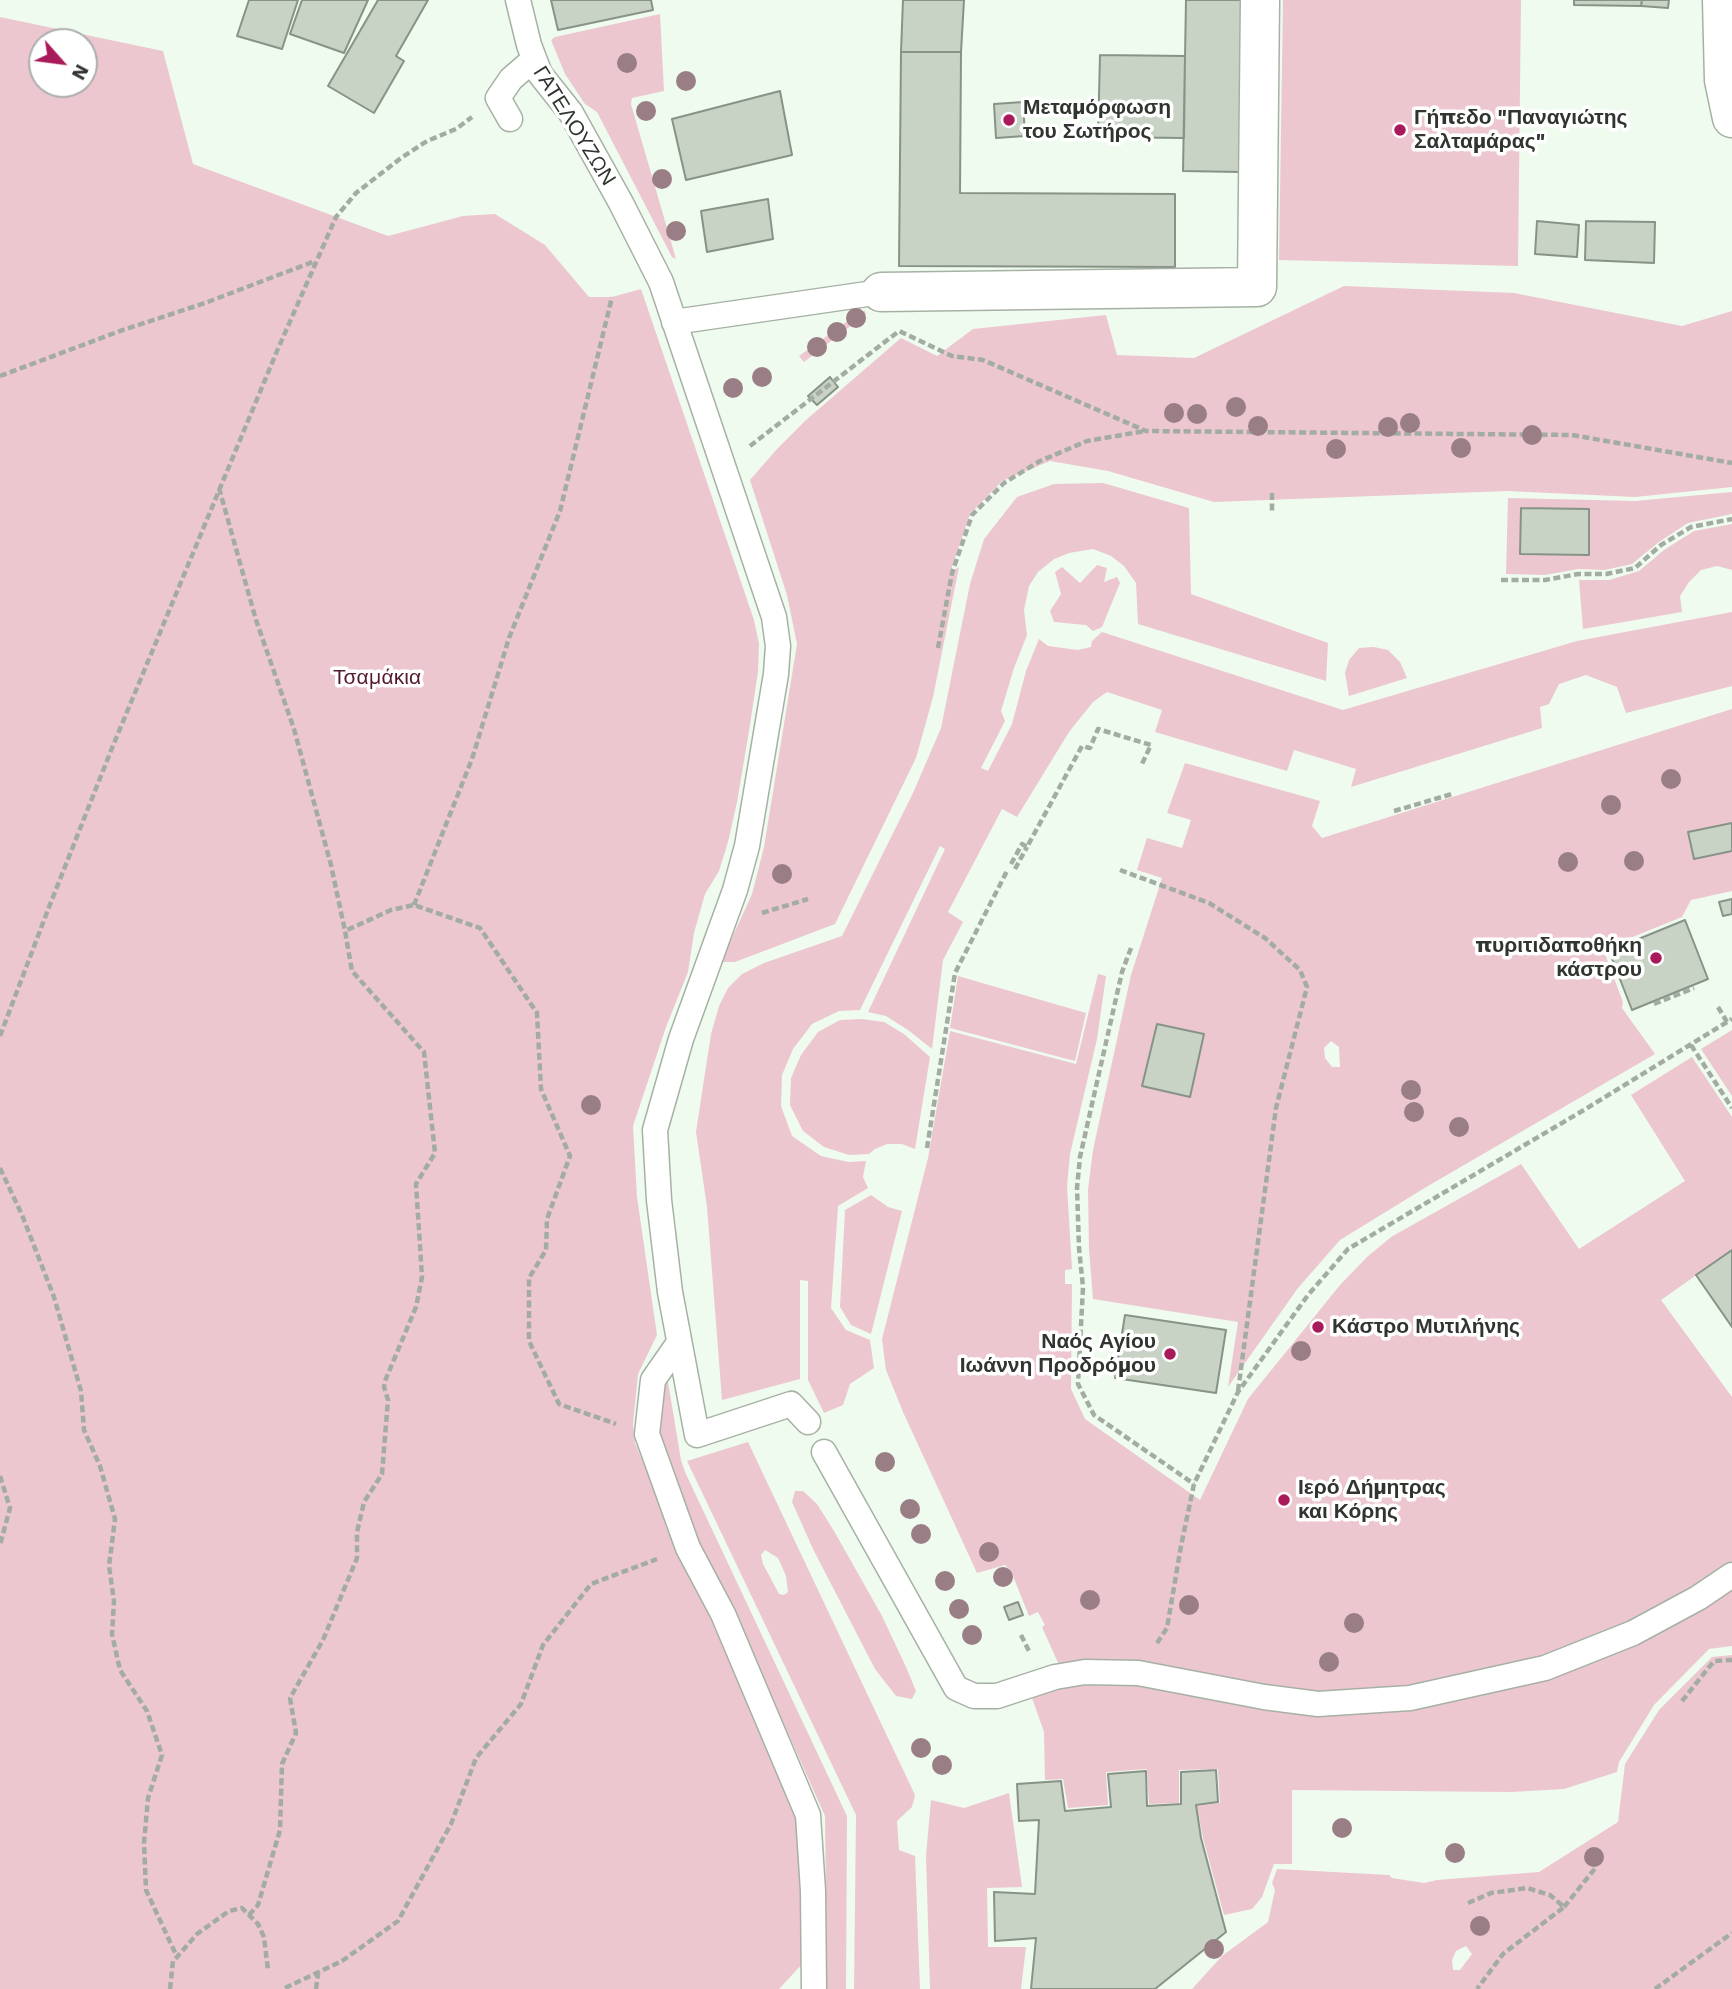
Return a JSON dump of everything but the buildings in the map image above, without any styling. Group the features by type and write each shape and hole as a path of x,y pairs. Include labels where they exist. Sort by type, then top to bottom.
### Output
{"street":[{"path":"881,292 1258,288 1260,0"},
{"path":"1722,0 1724,80 1732,118"}],"lane":[{"name":"ΓΑΤΕΛΟΥΖΩΝ","path":"517,2 533,60 540,75 570,113 621,203 661,282 774,617 778,646 776,674 747,846 724,922 681,1039 655,1130 659,1200 678,1344 697,1435 791,1404 808,1422"},
{"path":"510,119 498,98 511,79 533,60"},
{"path":"674,322 881,292"},
{"path":"678,1344 653,1380 647,1434 688,1548 723,1614 808,1815 813,1891 814,1989"},
{"path":"824,1452 956,1688 974,1696 997,1696 1055,1677 1084,1672 1138,1673 1251,1695 1318,1704 1410,1698 1545,1668 1633,1633 1699,1598 1732,1575"}],"path":[{"path":"0,1036 54,894 219,488 336,217 356,193 401,158 427,141 456,129 498,98"},
{"path":"0,376 316,261"},
{"path":"414,905 472,759 509,638 560,511 612,297"},
{"path":"724,465 899,331 952,356 983,360 1146,431"},
{"path":"938,648 952,573 972,515 1004,483 1040,461 1087,441 1146,431 1572,435 1732,463"},
{"path":"219,488 256,620 294,729 331,865 352,971 424,1052 435,1153 416,1184 422,1278 416,1307 385,1384 388,1400 382,1474 363,1502 357,1532 357,1559 323,1640 290,1698 296,1733 282,1764 280,1830 258,1905 249,1915"},
{"path":"1272,493 1272,513"},
{"path":"1501,580 1545,580 1578,573 1606,573 1635,568 1661,545 1691,527 1732,519"},
{"path":"927,1147 955,972 1011,867 1027,846 1082,746 1090,748 1098,729 1151,746 1141,766"},
{"path":"1394,811 1452,794"},
{"path":"1120,870 1209,903 1265,938 1300,970 1307,987 1276,1108 1238,1392"},
{"path":"724,922 808,900"},
{"path":"345,931 391,910 414,905 480,928 537,1013 541,1089 570,1156 547,1219 546,1250 529,1278 529,1341 559,1404 647,1434"},
{"path":"1130,948 1122,972 1080,1157 1077,1188 1083,1287 1079,1384 1094,1415 1194,1485"},
{"path":"1654,1004 1693,988"},
{"path":"1151,1652 1167,1628 1194,1485 1238,1392 1308,1295 1348,1249 1730,1020 1718,1007"},
{"path":"1691,1045 1732,1108"},
{"path":"0,1168 22,1215 54,1297 81,1391 85,1430 100,1466 116,1519 109,1566 114,1601 112,1634 120,1670 147,1711 162,1755 148,1798 144,1843 146,1890 177,1956"},
{"path":"0,1476 10,1508 0,1545"},
{"path":"285,1988 342,1961 398,1921 451,1824 477,1758 521,1704 543,1645 591,1584 688,1548"},
{"path":"1021,1635 1028,1650"},
{"path":"1682,1701 1714,1661 1732,1660"},
{"path":"1477,1989 1503,1954 1564,1907 1597,1866"},
{"path":"1468,1903 1491,1893 1527,1888 1550,1895 1564,1907"},
{"path":"170,1989 173,1961 177,1956 197,1934 229,1911 242,1908 258,1924 264,1937 268,1970"},
{"path":"1655,1989 1732,1933"},
{"path":"316,1989 318,1973"}],"green space":[{"name":"Γήπεδο \"Παναγιώτης Σαλταμάρας\"","path":"1283,0 1521,0 1518,266 1279,260"},
{"path":"660,14 664,91 632,98 631,104 676,259 672,257 597,112 585,104 565,74 551,40"},
{"name":"Τσαμάκια","path":"0,17 53,28 28,28 28,98 98,98 98,37 163,51 193,164 388,236 463,216 495,214 545,245 589,297 612,297 641,289 754,620 759,644 758,672 749,731 728,842 719,871 705,894 694,933 688,972 666,1027 633,1126 637,1197 657,1335 638,1374 633,1424 635,1443 676,1541 799,1818 805,1961 779,1989 0,1989"},
{"path":"1344,286 1514,293 1682,326 1732,311 1732,487 1635,497 1507,491 1214,502 1108,471 1050,461 1002,481 970,514 950,573 959,567 933,697 916,758 835,924 735,962 721,962 752,894 764,847 797,644 787,595 750,480 777,449 806,420 901,338 937,356 973,329 1106,315 1117,355 1194,358"},
{"path":"865,311 866,314 804,362 799,356 859,313"},
{"path":"1103,483 1189,508 1191,594 1328,643 1326,681 1138,624 1136,583 1124,566 1111,556 1093,549 1069,553 1054,559 1038,572 1029,586 1024,610 1027,635 1001,711 1005,721 981,768 988,771 1012,724 1026,671 1039,639 1048,646 1078,650 1091,647 1092,641 1102,632 1343,710 1577,641 1732,612 1732,686 1626,713 1617,687 1586,675 1559,684 1549,704 1540,707 1542,728 1351,787 1356,769 1294,750 1287,771 1155,732 1162,710 1107,692 1093,702 1069,732 1017,817 1002,809 948,912 963,922 943,960 932,1049 886,1016 868,1012 945,849 940,846 860,1010 839,1011 812,1024 793,1049 782,1075 781,1106 792,1136 821,1156 848,1162 866,1161 863,1177 868,1188 838,1206 831,1308 846,1330 870,1340 874,1368 850,1384 843,1405 824,1413 808,1380 808,1281 800,1280 800,1379 722,1400 707,1207 696,1132 711,1034 719,1006 728,988 742,974 764,963 842,936 913,793 941,728 970,584 984,539 1017,497 1054,484"},
{"path":"1732,492 1732,514 1688,523 1632,564 1605,570 1578,569 1545,575 1506,574 1508,498 1635,501"},
{"path":"1732,524 1732,570 1717,566 1701,570 1680,596 1682,612 1583,629 1579,580 1609,580 1639,571 1664,550 1694,531"},
{"path":"1097,565 1107,568 1104,582 1117,577 1120,583 1102,627 1093,631 1086,625 1054,622 1050,611 1061,594 1055,572 1062,567 1080,583"},
{"path":"1359,648 1388,650 1400,662 1407,678 1349,696 1345,673 1349,660"},
{"path":"1732,709 1732,891 1691,900 1682,917 1603,949 1623,1002 1622,1008 1655,1054 1340,1240 1298,1288 1228,1387 1238,1322 1093,1299 1088,1190 1093,1150 1131,975 1162,878 1137,870 1147,838 1182,848 1191,820 1167,813 1185,763 1320,801 1312,826 1322,838","holes":["1331,1041 1339,1047 1340,1067 1332,1067 1325,1058 1324,1048"]},
{"path":"1098,974 1106,976 1097,1039 1070,1154 1067,1186 1072,1269 1065,1270 1065,1284 1072,1284 1071,1389 1085,1419 1200,1500 1248,1399 1340,1285 1391,1237 1521,1164 1579,1249 1685,1181 1631,1095 1692,1057 1732,1117 1732,1250 1661,1300 1732,1397 1732,1564 1648,1614 1543,1658 1408,1687 1322,1692 1287,1690 1146,1664 1090,1659 1059,1665 1042,1627 1045,1625 1038,1612 1029,1616 1011,1571 1005,1565 977,1573 903,1412 886,1370 882,1339 928,1158 950,1031 1076,1064"},
{"path":"958,976 1086,1013 1075,1061 950,1028"},
{"path":"840,1020 884,1022 904,1034 930,1057 915,1149 902,1144 887,1144 869,1154 849,1155 824,1147 803,1131 790,1105 791,1078 801,1055 818,1032"},
{"path":"1732,1030 1732,1096 1701,1049"},
{"path":"871,1195 888,1207 902,1211 871,1334 851,1325 840,1307 845,1210"},
{"path":"668,1382 685,1472 847,1816 846,1989 827,1989 825,1816 733,1610 696,1544 655,1436 662,1388"},
{"path":"748,1442 915,1795 912,1807 897,1821 899,1850 915,1856 920,1989 854,1989 856,1815 687,1461","holes":["765,1550 778,1558 786,1576 788,1592 784,1595 779,1594 761,1555"]},
{"path":"795,1491 803,1491 817,1504 882,1616 916,1691 912,1699 896,1696 875,1669 813,1549 792,1502"},
{"path":"1732,1585 1732,1646 1709,1649 1654,1705 1619,1762 1617,1772 1564,1789 1511,1792 1292,1790 1292,1864 1274,1864 1262,1897 1252,1909 1224,1915 1203,1838 1197,1806 1220,1803 1218,1769 1179,1770 1179,1803 1149,1804 1147,1769 1106,1772 1108,1805 1068,1808 1063,1779 1045,1780 1044,1732 1031,1695 1087,1684 1136,1685 1261,1707 1522,1683"},
{"path":"1732,1655 1732,1989 1192,1989 1222,1956 1268,1922 1275,1890 1272,1883 1277,1869 1389,1875 1392,1878 1424,1883 1539,1872 1618,1822 1625,1764 1659,1710 1712,1657","holes":["1466,1946 1472,1954 1460,1970 1453,1970 1452,1960 1456,1951"]},
{"path":"1009,1793 1022,1887 987,1888 988,1947 1026,1947 1021,1989 930,1989 926,1856 931,1800 964,1808"}],"place":[{"name":"Μεταμόρφωση του Σωτήρος","path":"1009,120"},
{"name":"Γήπεδο \"Παναγιώτης Σαλταμάρας\"","path":"1400,130"},
{"name":"πυριτιδαποθήκη κάστρου","path":"1656,958"},
{"name":"Κάστρο Μυτιλήνης","path":"1318,1327"},
{"name":"Ναός Αγίου Ιωάννη Προδρόμου","path":"1170,1354"},
{"name":"Ιερό Δήμητρας και Κόρης","path":"1284,1500"}]}
